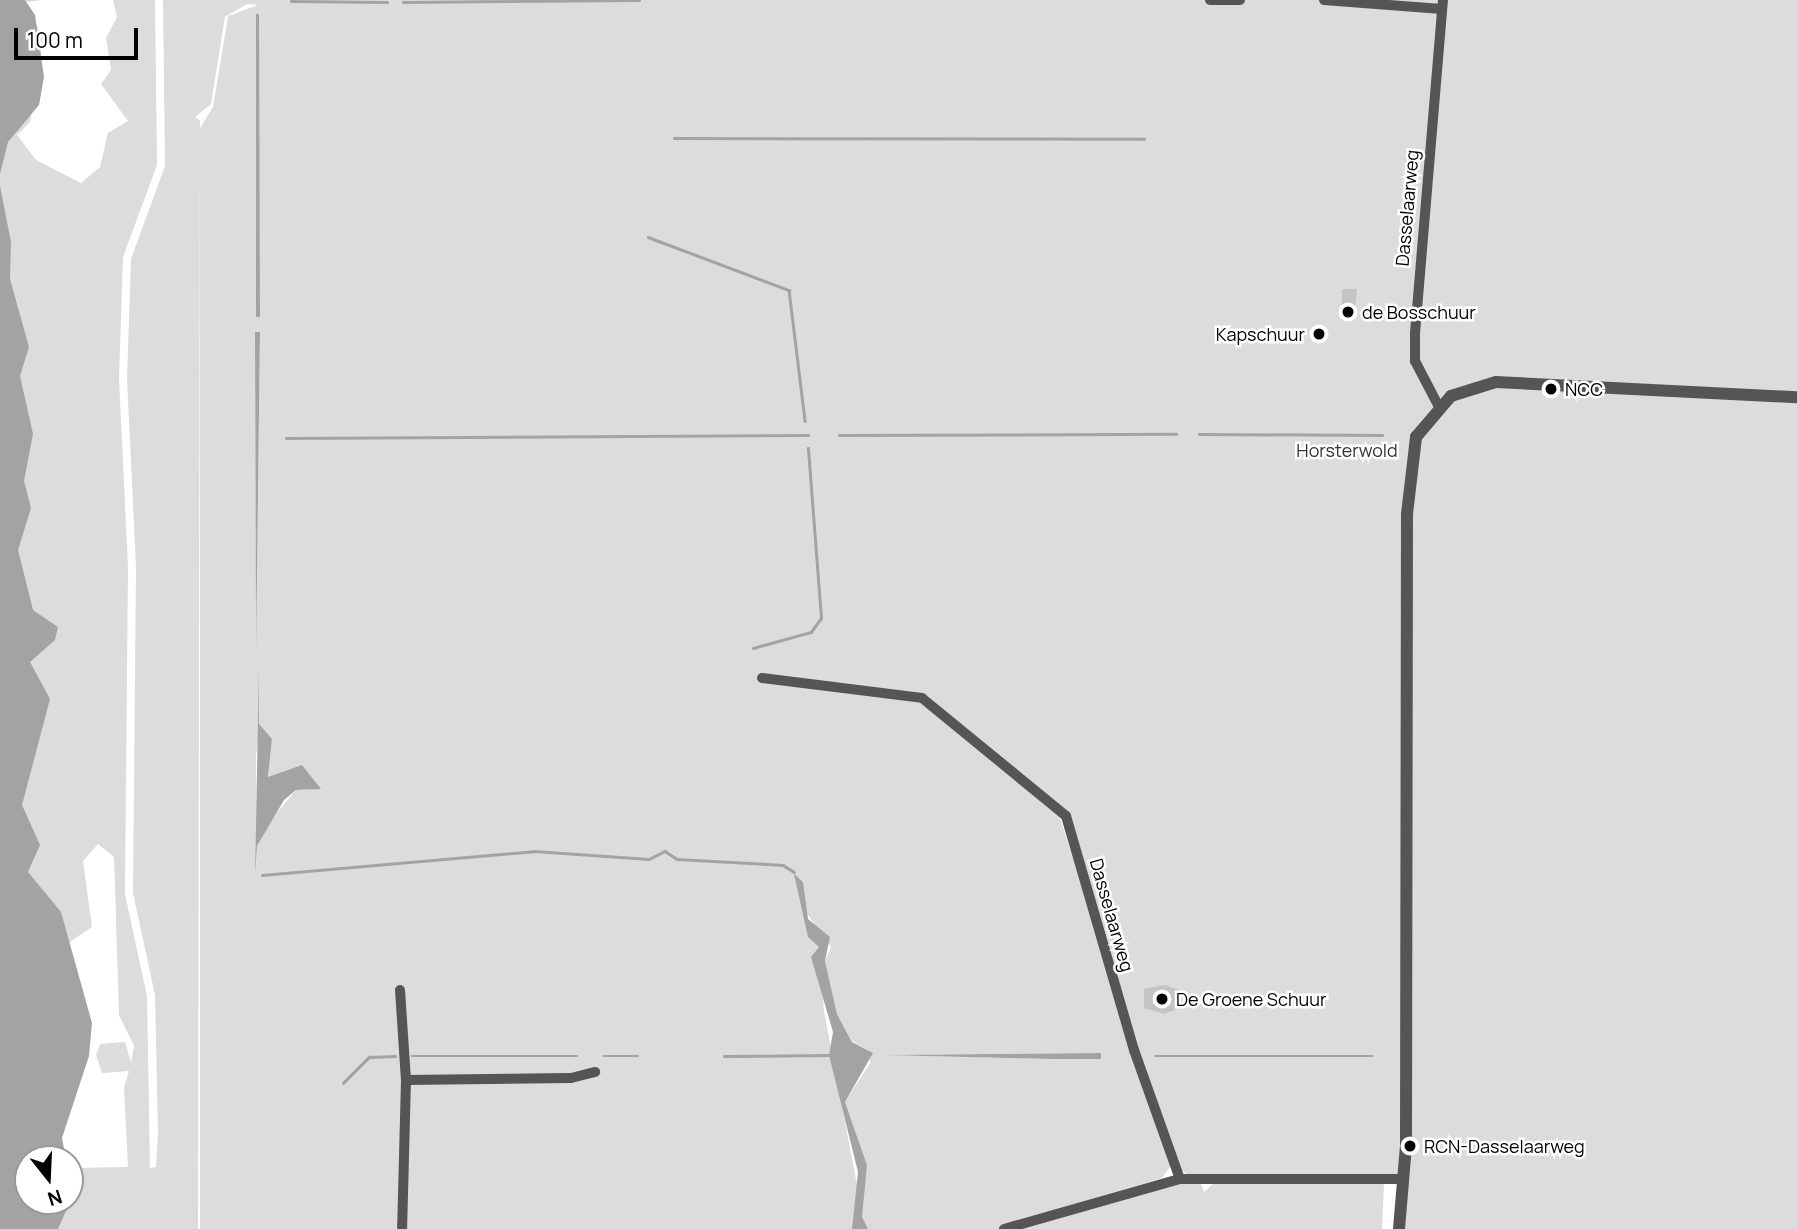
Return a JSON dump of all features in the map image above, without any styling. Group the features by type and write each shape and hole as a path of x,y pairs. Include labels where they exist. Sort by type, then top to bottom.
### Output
{"street":[{"path":"1210,0 1240,0"},
{"name":"Dasselaarweg","path":"1324,0 1443,4 1415,333 1415,360 1438,405"},
{"path":"1399,1229 1404,1179 1408,479 1416,437 1438,405 1468,387 1496,382 1797,397"},
{"name":"Dasselaarweg","path":"762,678 922,698 1066,816 1134,1050 1180,1179"},
{"path":"400,990 406,1080 402,1229"},
{"path":"406,1080 572,1078 595,1072"},
{"path":"1004,1229 1180,1179 1404,1179"}],"green space":[{"name":"Horsterwold","path":"0,0 42,0 26,2 43,39 30,122 17,135 36,160 81,183 100,167 108,133 128,121 101,84 111,70 106,38 117,17 113,0 155,0 157,165 123,257 119,379 128,567 125,894 147,996 150,1168 156,1167 158,1133 155,995 133,893 136,567 127,379 131,259 165,166 163,0 1797,0 1797,1229 1404,1229 1408,1180 1188,1175 1180,1169 1128,1021 1066,811 945,712 916,696 838,682 920,702 1059,815 1172,1164 1162,1178 1050,1211 1167,1184 1201,1184 1204,1192 1213,1184 1384,1183 1382,1229 200,1229 200,128 213,107 228,16 258,5 247,4 225,17 211,104 195,117 200,121 198,1229 52,1229 52,1215 84,1215 84,1168 128,1167 124,1087 129,1071 102,1073 96,1055 100,1044 125,1042 131,1063 134,1046 119,1015 114,857 98,844 83,861 92,927 71,941 0,1112","holes":["257,14 260,317 257,317","255,333 260,333 256,662","272,738 268,778 291,773 309,790 296,790 271,820 257,846 257,872 256,756 259,739","805,911 831,947 825,961 837,1014 852,1041 868,1050 870,1063 845,1102 867,1165 861,1206 824,1011 819,947","1101,1053 1101,1059 1052,1059 881,1055"]}],"shaded area":[{"path":"0,0 25,0 35,15 44,77 39,105 8,142 0,174"},
{"path":"256,14 259,14 260,317 256,317"},
{"path":"0,186 11,242 10,279 29,347 20,376 33,434 24,481 31,508 18,550 33,610 58,627 55,640 30,662 50,699 22,805 40,845 28,872 61,912 92,1023 89,1056 62,1138 63,1145 14,1145 14,1215 64,1215 58,1229 0,1229"},
{"path":"255,332 260,332 256,662 256,654"},
{"path":"259,669 259,724 272,739 268,777 302,765 321,789 296,790 284,800 257,846 255,876"},
{"path":"794,874 803,882 808,919 830,937 825,961 837,1014 852,1042 873,1053 845,1102 867,1165 862,1217 868,1229 852,1229 858,1172 829,1055 833,1032 811,957 819,947 808,937"},
{"path":"1101,1053 1101,1059 881,1055"}],"building":[{"name":"de Bosschuur","path":"1342,289 1357,289 1354,320 1342,320"},
{"name":"De Groene Schuur","path":"1165,985 1179,990 1179,1008 1164,1014 1144,1008 1144,989"}],"waterway":[{"path":"403,2 639,0"},
{"path":"291,1 387,2"},
{"path":"674,138 1144,139"},
{"path":"648,237 789,290 805,421"},
{"path":"839,435 1176,434"},
{"path":"1199,434 1382,435"},
{"path":"286,438 808,435"},
{"path":"753,648 811,632 821,618 808,448"},
{"path":"262,875 534,851 649,859 665,851 677,859 783,865 794,872"},
{"path":"724,1056 829,1055"},
{"path":"343,1083 369,1057 395,1056"},
{"path":"412,1056 577,1056"},
{"path":"604,1056 638,1056"},
{"path":"1155,1056 1372,1056"}],"place":[{"name":"de Bosschuur","path":"1348,312"},
{"name":"Kapschuur","path":"1319,334"},
{"name":"NCC","path":"1551,389"},
{"name":"De Groene Schuur","path":"1162,999"},
{"name":"RCN-Dasselaarweg","path":"1410,1146"}]}
